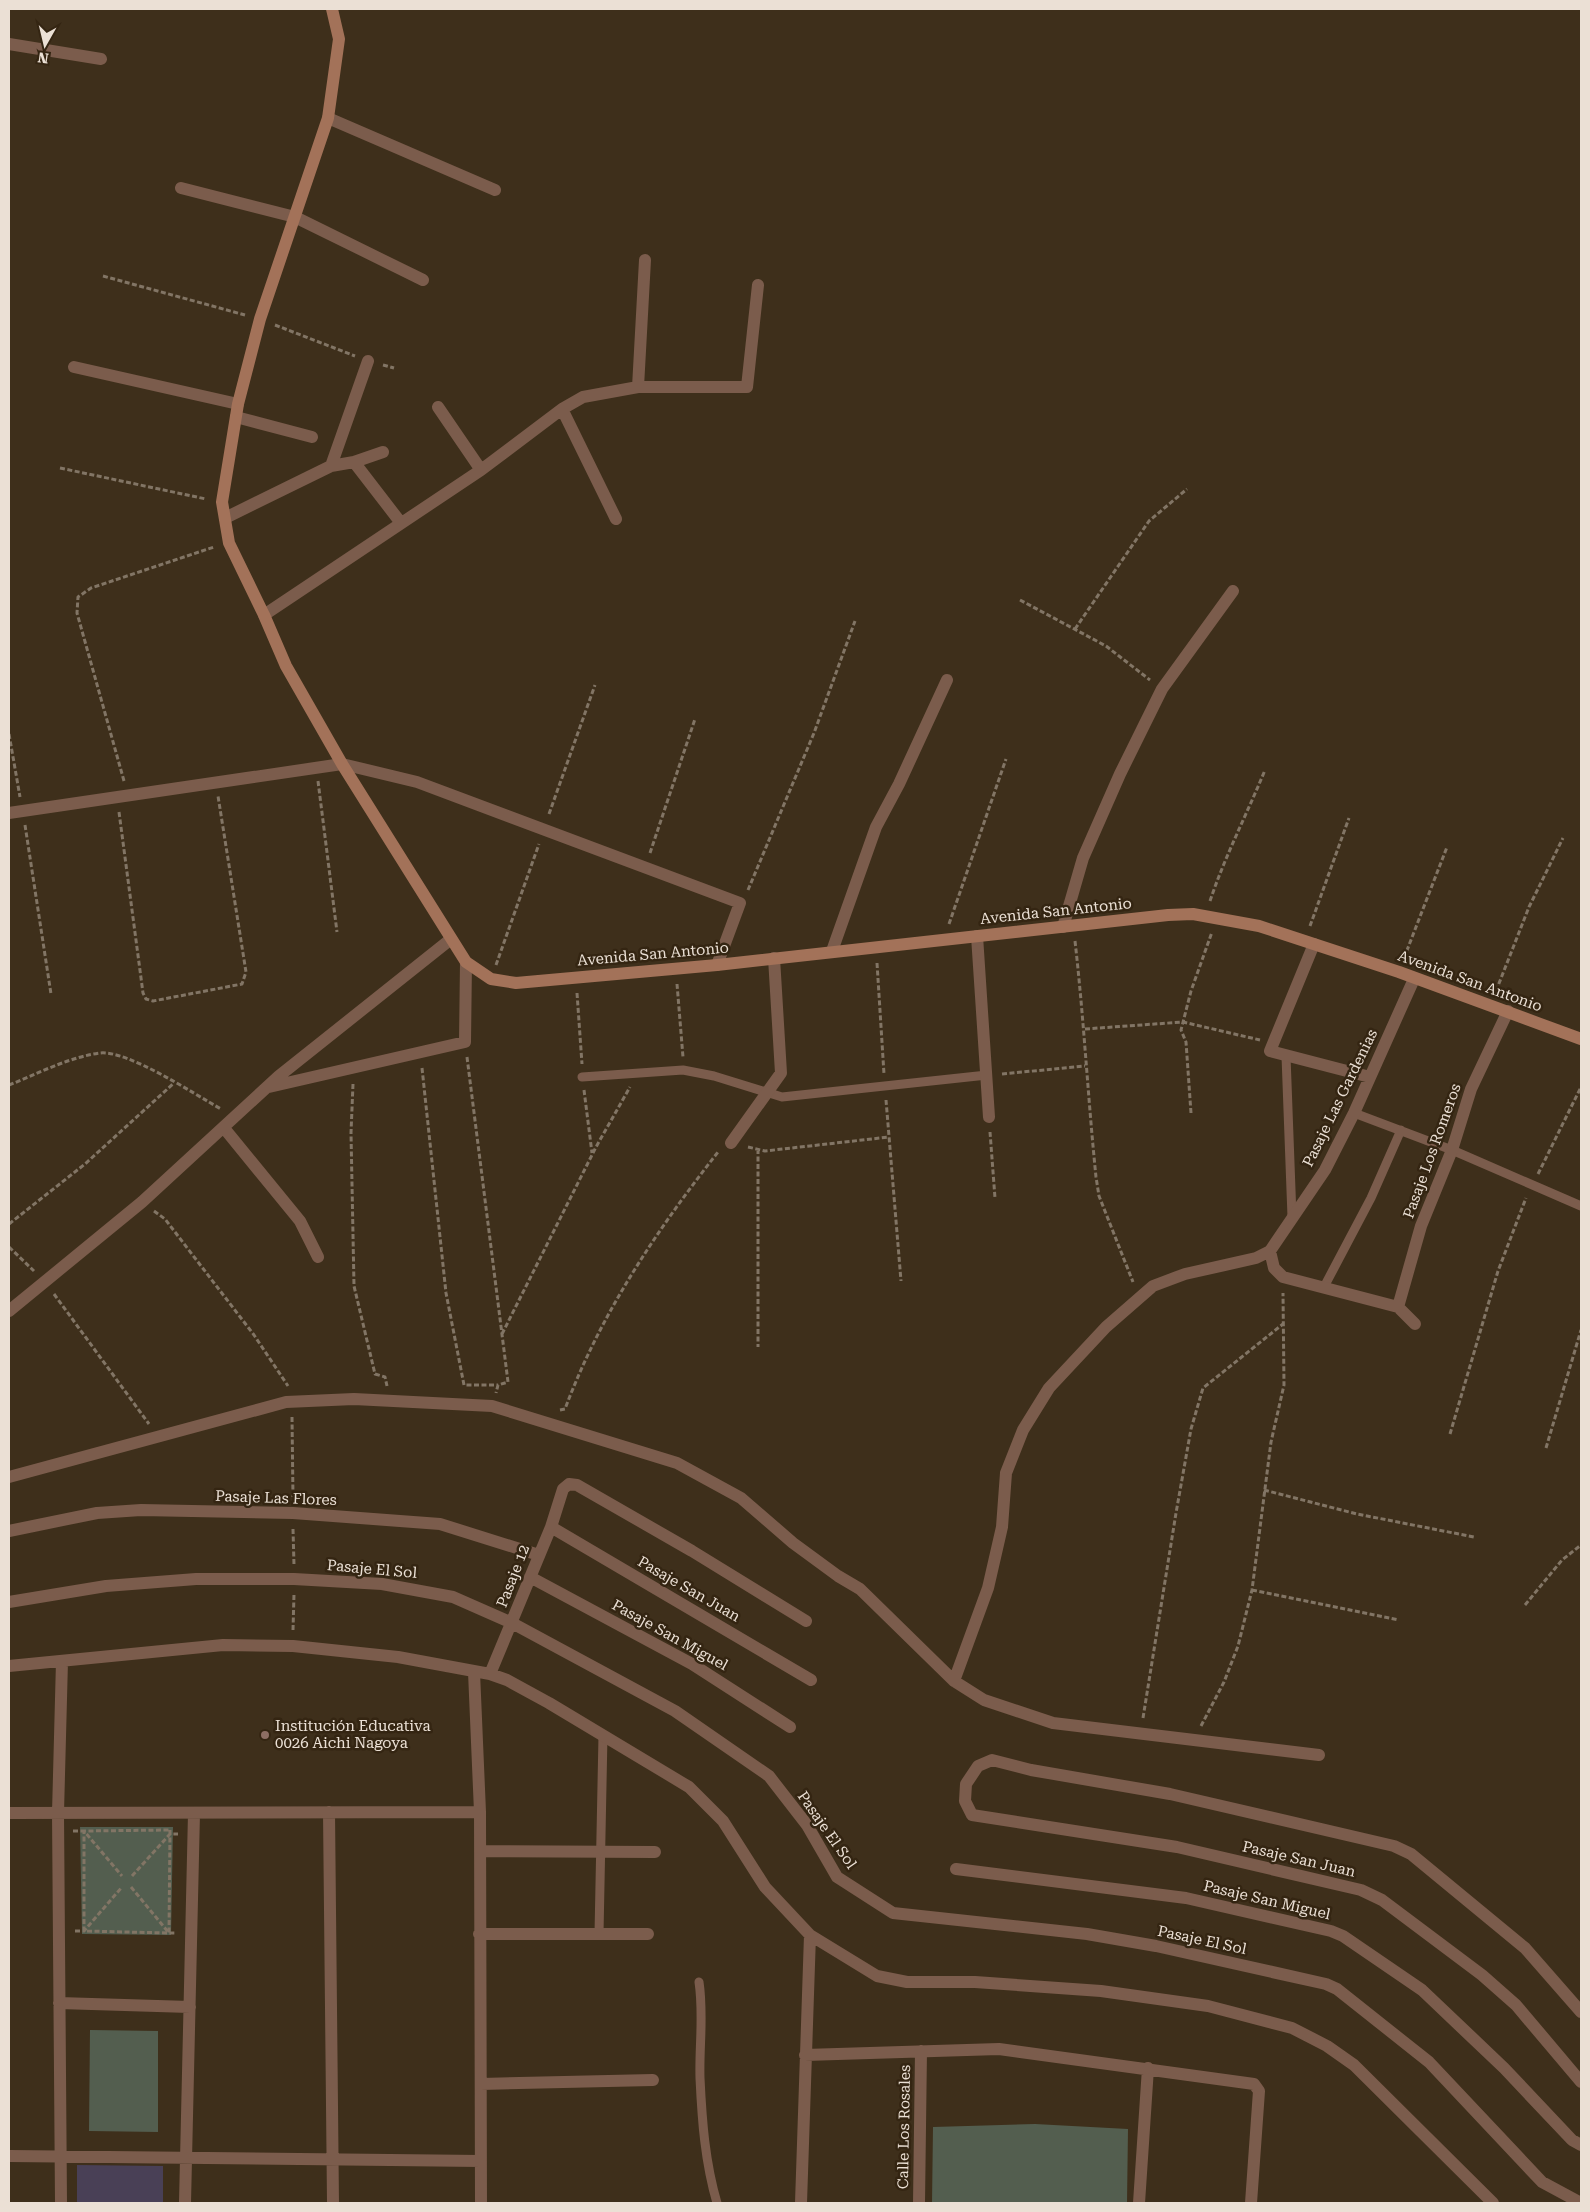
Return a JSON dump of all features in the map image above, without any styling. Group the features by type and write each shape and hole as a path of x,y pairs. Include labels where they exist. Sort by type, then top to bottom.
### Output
{"street":[{"path":"267,1088 465,1042 466,962 342,764 286,666 264,615 228,543 224,518 222,502 238,404 260,319 328,118 339,39 332,9"},
{"path":"9,44 101,58"},
{"path":"328,118 496,190"},
{"path":"181,188 295,217 423,280"},
{"path":"638,387 645,260"},
{"path":"264,615 481,470 562,408 583,397 638,387 747,387 758,285"},
{"path":"331,466 368,361"},
{"path":"74,367 238,404"},
{"path":"438,406 481,470"},
{"path":"562,408 616,519"},
{"path":"236,417 312,437"},
{"path":"224,518 331,466 354,462 383,452"},
{"path":"354,462 401,523"},
{"path":"1068,926 1083,858 1120,774 1162,689 1233,591"},
{"path":"832,951 876,827 899,784 947,680"},
{"path":"9,813 342,764 417,782 740,903 717,965"},
{"name":"Avenida San Antonio","path":"466,962 491,979 516,983 717,965 1168,915 1211,917 1258,926 1399,972 1581,1037"},
{"path":"977,936 989,1117"},
{"path":"9,1311 142,1202 267,1088 451,939"},
{"path":"1309,943 1271,1046 1272,1052 1370,1077"},
{"path":"731,1143 781,1073 774,958"},
{"name":"Pasaje Las Gardenias","path":"1270,1251 1325,1170 1354,1113 1414,978"},
{"name":"Pasaje Los Romeros","path":"1398,1307 1421,1226 1452,1150 1471,1089 1508,1011"},
{"path":"224,1128 300,1221 318,1257"},
{"path":"954,1681 988,1588 1002,1528 1006,1473 1022,1430 1049,1388 1106,1327 1154,1286 1185,1274 1256,1258 1270,1251 1274,1268 1283,1277 1398,1307 1416,1324"},
{"path":"9,1478 286,1402 391,1401 492,1406 677,1463 741,1498 793,1542 838,1576 860,1589 954,1681 984,1700 1053,1723 1319,1754"},
{"name":"Pasaje 12","path":"490,1674 551,1527 562,1488 568,1484 577,1485 692,1550 806,1621"},
{"name":"Pasaje Las Flores","path":"9,1531 97,1513 141,1510 293,1513 440,1524 539,1554"},
{"name":"Pasaje San Juan","path":"551,1527 811,1680"},
{"name":"Pasaje San Miguel","path":"530,1577 692,1664 790,1727"},
{"name":"Pasaje El Sol","path":"9,1602 106,1586 196,1579 294,1579 382,1584 420,1589 453,1597 512,1623 675,1711 769,1776 807,1825 837,1877 893,1913 1087,1934 1156,1946 1326,1984 1337,1989 1429,2062 1542,2182 1581,2203"},
{"path":"9,1666 223,1645 293,1646 398,1657 490,1674 507,1680 689,1787 722,1821 765,1887 810,1935 877,1976 907,1982 976,1982 1101,1992 1208,2006 1292,2028 1326,2046 1354,2065 1492,2203"},
{"path":"61,2203 58,1813 62,1661"},
{"path":"474,1672 480,1812 481,2203"},
{"name":"Pasaje San Juan","path":"1581,2012 1525,1948 1411,1854 1394,1846 1170,1794 1031,1770 992,1760 978,1766 966,1784 965,1800 972,1815 1177,1847 1361,1890 1382,1900 1482,1975 1516,2005 1581,2082"},
{"path":"329,1812 333,2203"},
{"path":"9,1814 480,1812"},
{"path":"185,2203 194,1813"},
{"path":"480,1851 655,1852"},
{"name":"Pasaje San Miguel","path":"956,1869 1186,1898 1343,1936 1422,1990 1504,2068 1572,2140 1581,2146"},
{"path":"479,1934 648,1934"},
{"path":"801,2203 810,1935"},
{"path":"59,2003 190,2007"},
{"path":"805,2056 976,2049 1021,2051 1245,2081 1254,2084 1259,2091 1251,2203"},
{"name":"Calle Los Rosales","path":"919,2203 921,2051"},
{"path":"1139,2203 1148,2068"},
{"path":"481,2084 653,2080"},
{"path":"9,2156 185,2157 332,2161 481,2161"}],"lane":[{"path":"1286,1056 1292,1217"},
{"path":"582,1077 683,1070 714,1076 782,1097 987,1075"},
{"path":"1354,1113 1452,1150 1581,1206"},
{"path":"1324,1287 1371,1198 1401,1130"},
{"path":"599,1934 603,1735"},
{"path":"698,1982 703,2006 700,2078 707,2168 717,2203"}],"path":[{"path":"103,276 260,319 368,361"},
{"path":"60,468 222,502"},
{"path":"1075,629 1149,521 1187,489"},
{"path":"216,783 246,972 242,984 153,1001 146,999 143,993 123,797 77,613 78,597 91,588 228,543"},
{"path":"1020,600 1106,646 1162,689"},
{"path":"740,903 747,892 814,733 855,621"},
{"path":"645,867 696,719"},
{"path":"9,734 50,994"},
{"path":"944,939 1006,759"},
{"path":"317,768 337,932"},
{"path":"1191,1113 1186,1042 1181,1030 1211,917 1222,867 1265,770"},
{"path":"1309,943 1349,818"},
{"path":"1491,1004 1529,907 1563,838"},
{"path":"1399,972 1447,847"},
{"path":"1068,926 1085,1029 1085,1066 1099,1196 1140,1298"},
{"path":"876,946 888,1137 901,1281"},
{"path":"676,968 683,1070"},
{"path":"1085,1029 1183,1022 1271,1046"},
{"path":"420,1052 446,1293 464,1385 498,1385 508,1382 465,1042"},
{"path":"9,1086 78,1058 100,1053 114,1054 144,1066 235,1117"},
{"path":"987,1075 1085,1066"},
{"path":"354,1067 351,1133 354,1286 375,1374 385,1377 391,1401"},
{"path":"502,1335 596,1147 638,1073"},
{"path":"9,1224 86,1164 174,1083"},
{"path":"1450,1434 1498,1271 1532,1186 1581,1087"},
{"path":"989,1117 995,1198"},
{"path":"556,1425 560,1409 565,1409 580,1370 638,1263 678,1202 723,1146 731,1143 765,1151 888,1137"},
{"path":"758,1149 758,1347"},
{"path":"142,1202 165,1219 254,1335 298,1402"},
{"path":"9,1247 46,1282 158,1437"},
{"path":"1193,1740 1224,1682 1238,1646 1252,1590 1271,1442 1284,1385 1283,1277"},
{"path":"1140,1734 1157,1617 1192,1429 1203,1388 1284,1324"},
{"path":"1546,1448 1581,1330"},
{"path":"492,1406 498,1385"},
{"path":"1264,1490 1357,1514 1474,1537"},
{"path":"1525,1605 1562,1560 1581,1545"},
{"path":"1252,1590 1399,1620"},
{"path":"59,1831 170,1830 169,1933"},
{"path":"84,1831 122,1876"},
{"path":"84,1831 84,1931"},
{"path":"132,1876 170,1834 194,1834"},
{"path":"84,1931 122,1887"},
{"path":"131,1887 169,1933"},
{"path":"59,1930 191,1934"}],"green space":[{"path":"80,1827 173,1827 171,1935 82,1934"},
{"path":"90,2030 158,2031 158,2132 89,2131"},
{"path":"1035,2124 1128,2129 1127,2203 932,2203 933,2127"}],"building":[{"path":"77,2165 163,2166 163,2203 77,2203"}],"place":[{"name":"Institución Educativa 0026 Aichi Nagoya","path":"265,1735"}]}
